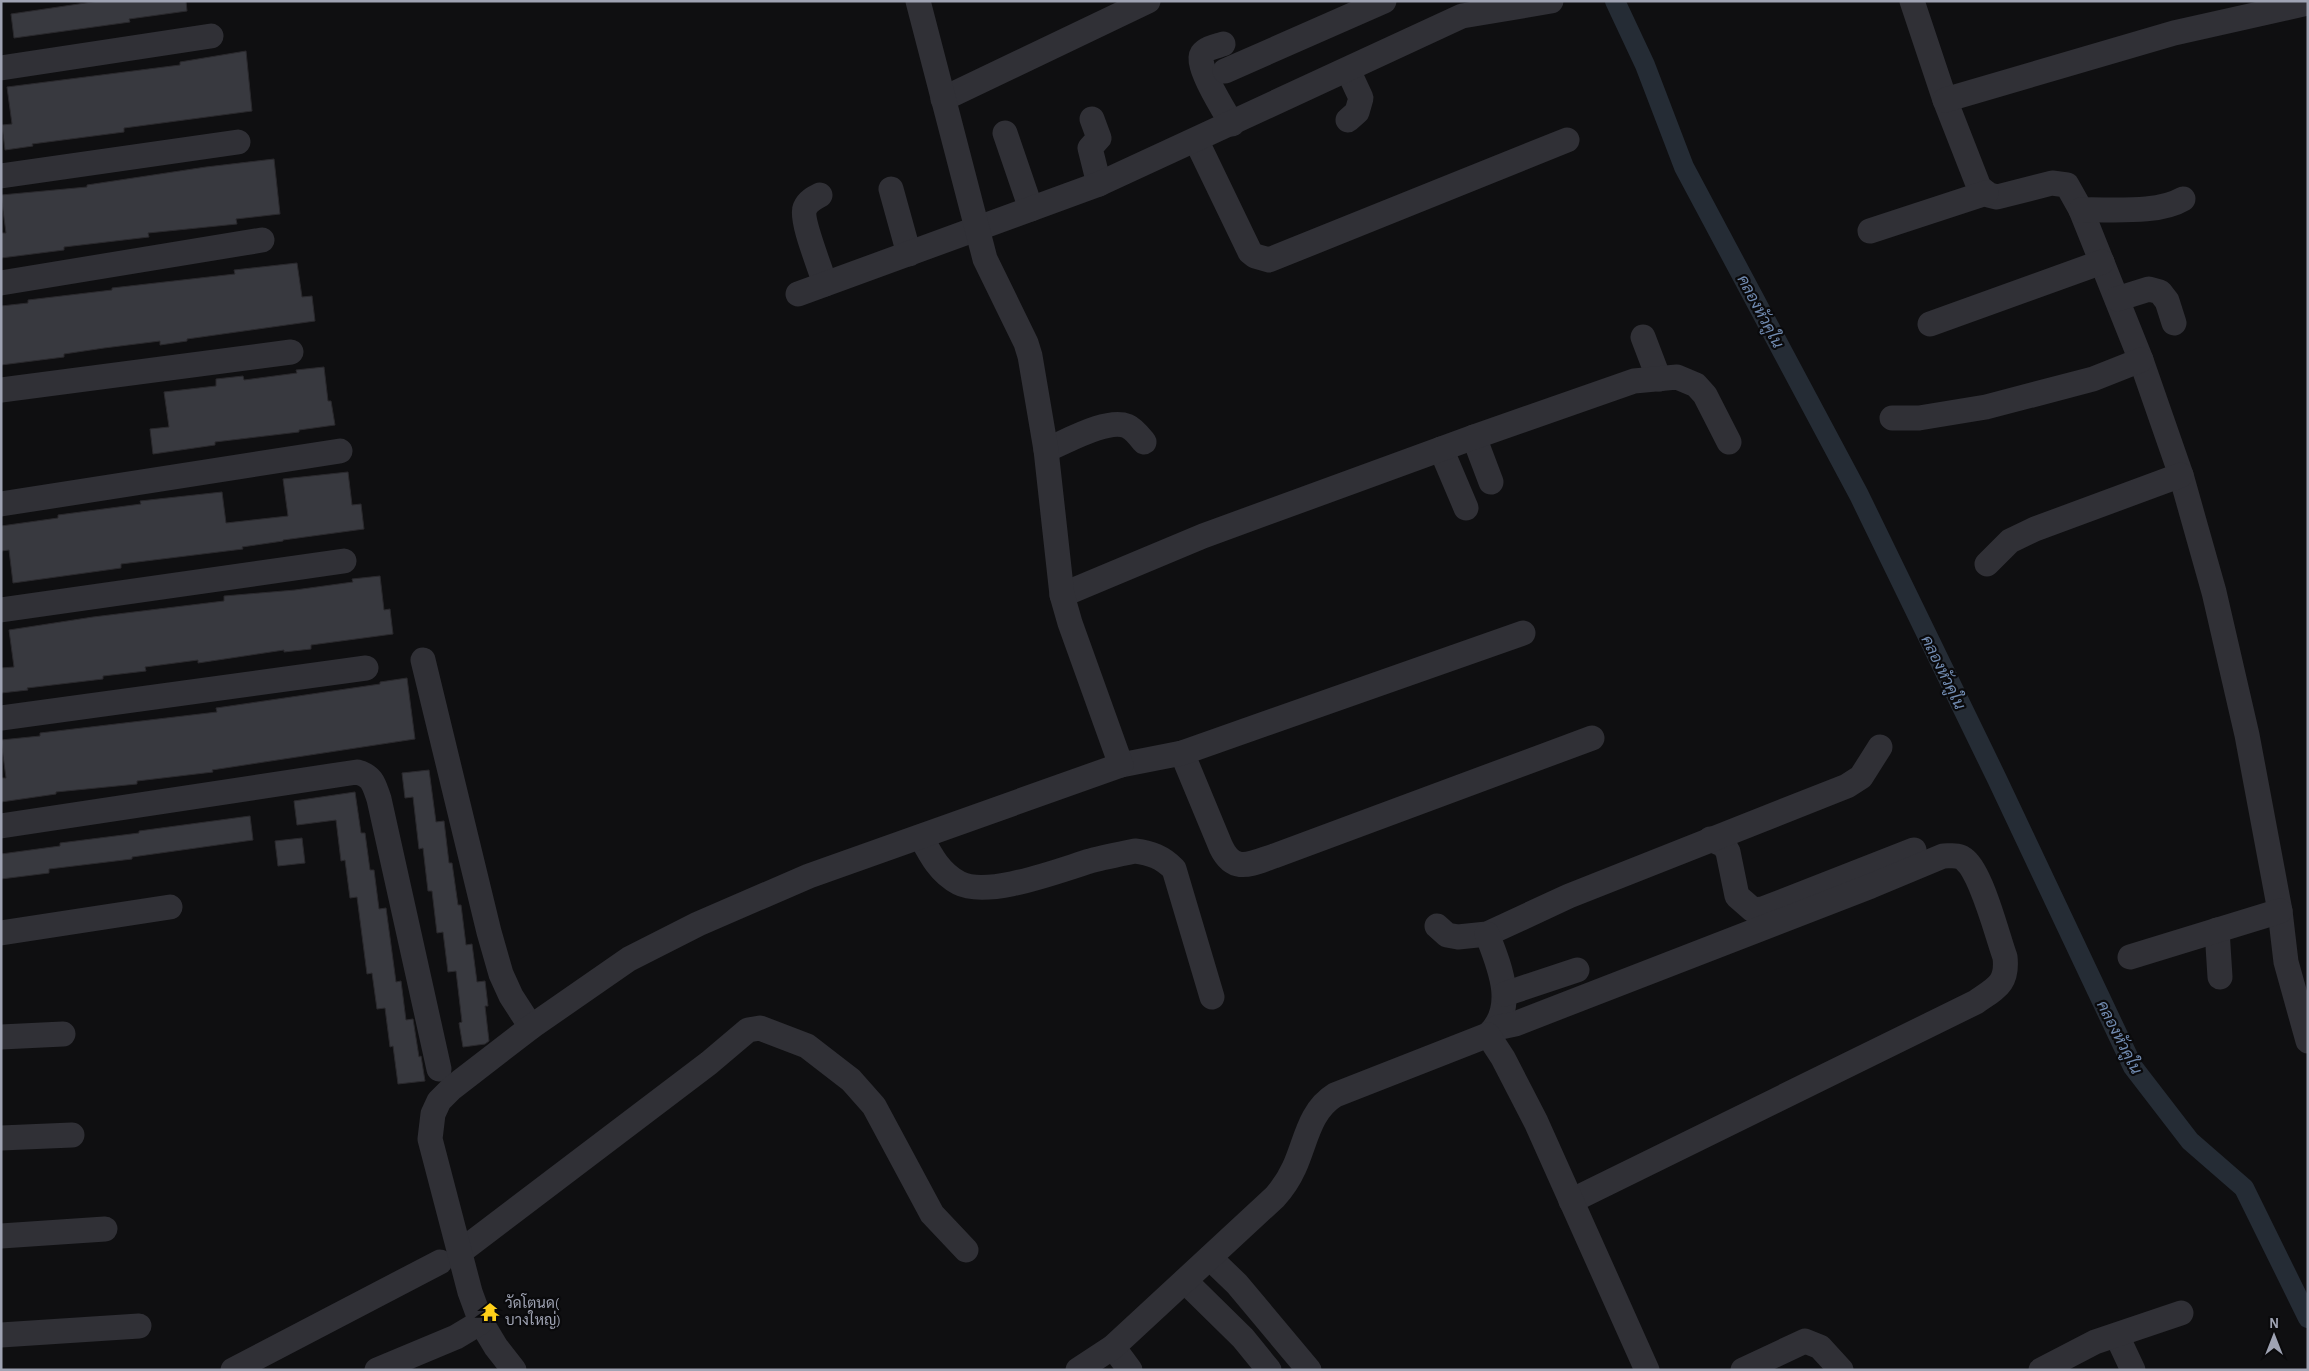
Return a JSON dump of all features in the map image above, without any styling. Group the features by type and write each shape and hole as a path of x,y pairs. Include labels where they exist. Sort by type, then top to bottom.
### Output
{"street":[{"path":"918,1 985,259 1026,343 1046,450 1062,595 1070,623 1121,765"},
{"path":"943,99 1148,1"},
{"path":"1225,71 1384,1"},
{"path":"798,294 1099,184 1348,70 1460,9 1551,1"},
{"path":"1912,1 1945,100 1979,187 1986,193 1997,197 2060,183 2067,185 2081,210 2141,360 2181,474 2217,602 2246,735 2280,911 2286,962 2308,1041"},
{"path":"1945,100 2174,33 2308,3"},
{"path":"1,68 211,36"},
{"path":"1223,44 1206,50 1200,60 1203,71 1232,124"},
{"path":"1348,70 1361,98 1357,112 1348,120"},
{"path":"1092,119 1099,138 1090,148 1099,184"},
{"path":"1005,133 1031,209"},
{"path":"1196,140 1250,252 1255,256 1268,260 1567,140"},
{"path":"1,176 238,142"},
{"path":"890,189 909,254"},
{"path":"1870,231 1986,193"},
{"path":"820,194 811,200 804,209 825,284"},
{"path":"2081,210 2172,206 2183,199"},
{"path":"1,283 262,240"},
{"path":"1930,324 2102,262"},
{"path":"2117,299 2149,289 2160,292 2167,301 2174,323"},
{"path":"1643,337 1659,379"},
{"path":"1,390 291,352"},
{"path":"1892,418 1920,418 1986,407 2093,379 2141,360"},
{"path":"1062,595 1203,536 1634,381 1677,377 1696,385 1705,395 1729,442"},
{"path":"1046,450 1105,425 1117,423 1129,427 1144,442"},
{"path":"1474,437 1491,482"},
{"path":"1442,450 1466,508"},
{"path":"1,504 340,451"},
{"path":"1987,564 2010,541 2034,529 2181,474"},
{"path":"1,610 344,562"},
{"path":"514,1370 496,1347 481,1322 450,1257 430,1139 433,1114 439,1101 452,1088 531,1027 629,959 698,924 809,876 1121,765 1182,753 1523,633"},
{"path":"423,660 496,957 511,996 531,1027"},
{"path":"1,718 366,668"},
{"path":"1182,753 1227,860 1236,865 1253,863 1274,856 1592,738"},
{"path":"1437,926 1447,935 1458,937 1487,934 1570,896 1848,786 1861,777 1880,747"},
{"path":"1,826 358,772 367,774 374,781 439,1069"},
{"path":"921,837 936,864 945,873 961,884 984,887 1015,884 1135,851 1151,853 1165,860 1174,869 1212,996"},
{"path":"1710,839 1724,845 1728,852 1737,896 1753,910 1762,909 1914,850"},
{"path":"1078,1370 1113,1347 1275,1197 1287,1183 1317,1110 1324,1102 1335,1095 1492,1032 1871,886 1943,856 1955,855 1964,858 1971,866 1979,882 2005,957 2005,974 1998,988 1976,1002 1571,1201"},
{"path":"1,933 170,907"},
{"path":"2130,957 2280,911"},
{"path":"2217,930 2220,977"},
{"path":"1487,934 1499,966 1505,994 1503,1012 1492,1032"},
{"path":"1505,994 1577,970"},
{"path":"233,1370 450,1257 709,1063 748,1030 760,1028 808,1046 851,1080 874,1106 932,1214 966,1250"},
{"path":"1492,1032 1536,1122 1647,1370"},
{"path":"1,1037 64,1034"},
{"path":"1,1138 72,1135"},
{"path":"1,1236 105,1229"},
{"path":"1210,1258 1237,1284 1309,1370"},
{"path":"1185,1281 1243,1338 1269,1370"},
{"path":"2041,1370 2095,1342 2181,1313"},
{"path":"377,1370 456,1337 481,1322"},
{"path":"1,1335 139,1326"},
{"path":"2117,1336 2133,1370"},
{"path":"1743,1370 1805,1341 1820,1347 1841,1370"},
{"path":"1113,1347 1130,1370"}],"building":[{"path":"99,1 186,1 187,11 129,19 130,22 14,38 11,14"},
{"path":"246,51 252,111 124,128 124,132 32,144 33,146 5,150 2,125 12,124 7,87 180,65 180,62"},
{"path":"274,159 280,214 236,219 237,224 148,233 149,237 64,247 64,250 1,258 1,233 6,233 1,195 87,187 87,185 206,167"},
{"path":"297,263 302,297 312,296 315,321 187,339 187,341 160,345 160,341 104,348 64,354 64,357 1,365 1,306 28,303 28,300 112,290 112,288 235,274 234,270"},
{"path":"324,367 328,401 331,401 335,425 299,430 299,432 215,442 215,445 153,454 150,429 169,427 164,392 216,386 216,379 243,376 244,380 297,373 296,370"},
{"path":"348,472 352,505 361,504 364,529 283,540 242,547 243,549 121,564 121,568 13,583 9,550 1,551 1,526 58,518 58,515 141,504 140,501 222,492 226,523 288,516 283,479"},
{"path":"380,576 384,610 390,609 393,634 311,645 311,649 284,652 284,650 198,663 198,660 145,667 146,671 103,676 103,679 1,693 1,668 14,667 9,630 93,617 224,601 224,596 295,590 353,582 352,579"},
{"path":"407,678 415,739 212,770 213,772 137,781 137,784 56,792 56,794 1,802 1,778 6,778 1,740 40,736 40,733 217,712 216,708 380,684 380,682"},
{"path":"429,770 436,822 444,821 449,863 452,863 458,905 461,905 466,945 472,944 477,982 485,981 488,1006 485,1006 489,1041 485,1044 463,1047 459,1023 462,1022 456,971 448,972 443,932 437,933 432,891 428,891 423,848 419,849 413,797 405,798 402,773"},
{"path":"355,792 361,833 365,833 370,870 374,870 379,909 386,908 396,982 401,981 406,1020 413,1019 425,1081 398,1084 393,1046 390,1047 385,1008 377,1009 372,973 367,974 357,897 350,898 345,860 341,861 336,820 297,825 294,801"},
{"path":"250,816 253,840 132,857 132,859 49,869 49,873 1,879 1,854 60,846 60,843"},
{"path":"302,838 305,863 278,866 275,841"}],"waterway":[{"name":"คลองหัวคูใน","path":"1615,1 1645,65 1684,167 1859,495 1997,779 2133,1067 2190,1141 2244,1188 2308,1318"}],"place":[{"name":"วัดโตนด( บางใหญ่)","path":"490,1312"}]}
